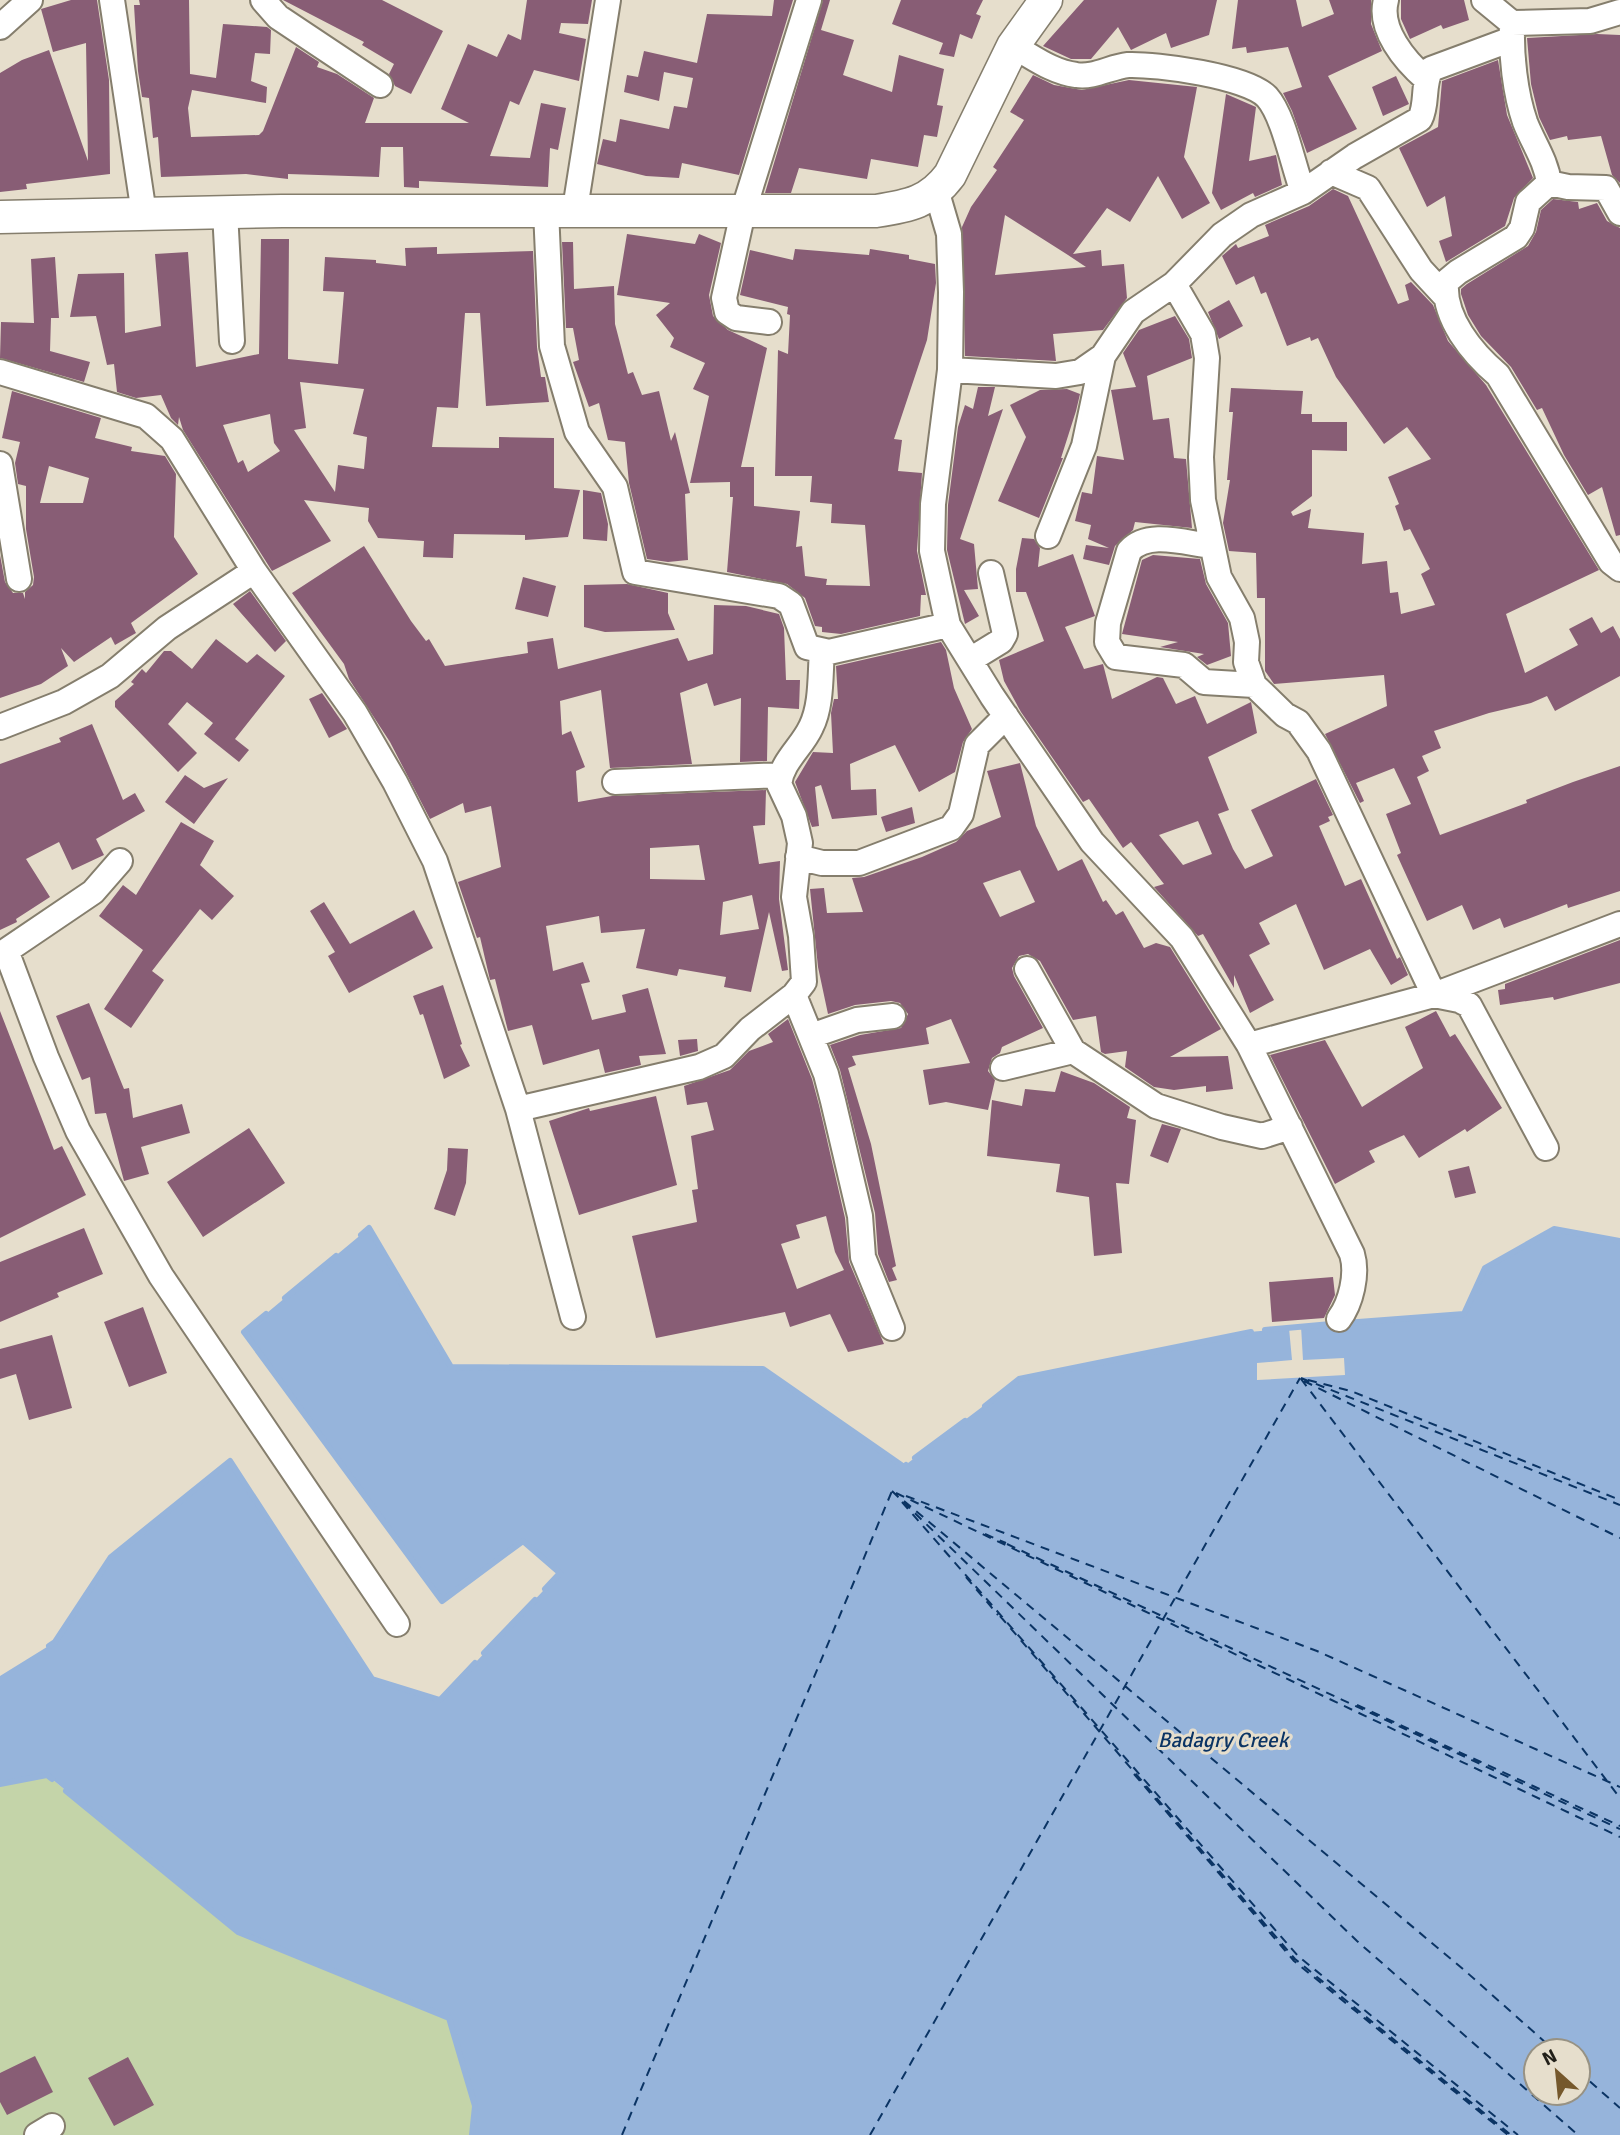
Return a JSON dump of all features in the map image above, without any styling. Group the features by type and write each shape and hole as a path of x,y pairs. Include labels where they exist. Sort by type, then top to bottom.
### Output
{"main road":[{"path":"0,217 560,209 876,211 909,206 937,192 950,175 1013,46 1046,0"}],"street":[{"path":"0,27 30,0"},
{"path":"112,0 144,214"},
{"path":"263,0 278,17 380,85"},
{"path":"608,0 560,209 552,346 578,432 615,487 628,530 632,566 642,575 779,596 791,604 807,647 822,651 829,652 948,625"},
{"path":"769,323 736,318 727,312 724,298 743,212 809,0"},
{"path":"1386,0 1386,21 1404,60 1426,79"},
{"path":"1484,0 1512,31 1525,121 1548,168 1549,183"},
{"path":"950,370 1056,376 1080,372 1103,356 1133,312 1174,284 1222,235 1251,215 1303,192 1331,172 1420,119 1424,111 1426,79 1431,69 1512,31 1589,11 1620,12"},
{"path":"1013,46 1057,71 1079,76 1126,65 1173,67 1254,87 1268,98 1277,117 1303,192"},
{"path":"1331,172 1368,188 1421,270 1445,296 1457,325 1480,360 1498,375 1611,562 1620,569"},
{"path":"1549,183 1568,187 1605,187 1620,213"},
{"path":"1445,296 1446,282 1458,272 1516,237 1522,228 1528,202 1549,183"},
{"path":"937,192 949,234 950,370 933,504 932,551 948,625 1092,842 1182,938 1249,1045 1352,1254 1352,1288 1348,1303 1339,1319"},
{"path":"225,212 232,341"},
{"path":"1174,284 1203,334 1207,358 1201,457 1211,546 1219,577 1242,618 1247,642 1246,662 1254,685 1285,715 1298,722 1319,751 1434,995 1469,1005 1546,1148"},
{"path":"1048,536 1084,446 1103,356"},
{"path":"0,372 146,415 172,439 254,570 355,713 396,782 435,860 517,1109 573,1317"},
{"path":"0,464 19,579"},
{"path":"1211,546 1150,538 1136,543 1129,551 1108,623 1107,642 1116,657 1184,665 1204,682 1254,685"},
{"path":"0,727 64,702 110,676 167,628 254,570"},
{"path":"970,660 1001,641 1005,634 991,573"},
{"path":"517,1109 699,1067 724,1056 750,1029 794,995 804,982 801,936 794,897 800,843 794,816 779,784 780,775 812,726 819,691 822,651"},
{"path":"798,857 822,863 859,863 951,828 961,814 977,745 1006,716"},
{"path":"615,782 780,775"},
{"path":"120,860 93,892 4,954 78,1131 161,1276 397,1624"},
{"path":"1249,1045 1434,995 1620,923"},
{"path":"1027,969 1073,1051 1156,1106 1222,1127 1262,1136 1290,1127"},
{"path":"794,995 826,1074 852,1174 860,1216 863,1257 892,1328"},
{"path":"811,1036 857,1020 893,1016"},
{"path":"1003,1068 1073,1051"}],"green space":[{"path":"47,1775 238,1932 449,2018 475,2106 472,2135 0,2135 0,1784"}],"water":[{"name":"Badagry Creek","path":"369,1228 451,1367 763,1369 904,1466 1019,1379 1249,1332 1464,1314 1485,1268 1554,1229 1620,1241 1620,2135 472,2135 475,2106 449,2018 238,1932 47,1775 0,1784 0,1676 55,1642 111,1557 230,1461 372,1679 440,1700 560,1573 523,1541 442,1601 244,1332"}],"pier":[{"path":"1301,1326 1303,1360 1344,1358 1345,1375 1257,1380 1257,1363 1292,1360 1289,1328"}],"building":[{"path":"71,0 97,0 109,80 110,174 26,184 27,189 0,192 0,73 22,60 49,50 88,161 86,43 53,52 41,9"},
{"path":"139,0 189,0 190,74 216,78 223,24 267,27 271,30 270,54 255,53 251,81 267,87 266,103 192,90 188,108 191,137 259,135 263,131 296,47 319,62 317,67 337,74 374,98 365,123 469,123 441,109 468,44 497,57 508,34 521,40 527,0 592,0 588,24 561,23 559,33 586,39 579,81 534,70 519,105 510,101 490,156 530,158 541,103 566,108 558,150 550,148 548,187 419,181 419,188 404,187 403,147 381,147 379,177 288,174 288,179 246,174 161,177 158,137 153,138 149,98 142,97 138,71 134,5 140,5"},
{"path":"283,0 382,0 443,31 411,94 395,86 389,74 394,64 362,45 364,42"},
{"path":"774,0 793,0 739,175 682,163 679,178 646,176 597,164 603,139 616,142 620,119 669,129 674,106 687,108 693,78 664,72 659,101 624,92 627,75 638,77 644,51 697,63 707,14 772,16"},
{"path":"823,0 830,0 821,30 854,40 843,75 892,92 899,55 944,69 937,105 943,106 937,137 924,135 918,167 871,159 867,179 799,168 791,193 765,193"},
{"path":"901,0 983,0 976,14 981,16 972,39 960,34 954,57 939,54 943,43 892,24"},
{"path":"1084,0 1217,0 1209,35 1171,48 1166,33 1131,50 1118,27 1091,59 1071,59 1043,46"},
{"path":"1238,0 1296,0 1302,27 1334,14 1329,0 1371,0 1371,24 1382,51 1328,76 1357,129 1307,153 1283,93 1302,87 1288,47 1247,53 1246,47 1232,49"},
{"path":"1401,0 1464,0 1469,20 1443,29 1441,25 1410,39 1401,19"},
{"path":"1620,35 1620,183 1612,175 1601,136 1568,140 1567,136 1550,140 1539,117 1531,84 1527,38"},
{"path":"1498,60 1507,115 1533,178 1514,198 1505,226 1446,262 1439,241 1452,236 1445,196 1427,207 1399,148 1438,127 1442,81"},
{"path":"1033,75 1054,85 1082,90 1129,80 1197,87 1184,157 1210,203 1182,219 1158,176 1130,222 1107,208 1073,254 1101,250 1102,266 1124,264 1127,298 1103,330 1053,334 1056,361 965,356 962,227 971,207 997,170 993,167 1024,120 1010,112","holes":["1005,215 1086,267 995,275"]},
{"path":"1396,76 1409,104 1383,116 1372,87"},
{"path":"1226,94 1256,107 1249,161 1276,155 1282,185 1255,197 1253,193 1221,210 1212,193"},
{"path":"1333,189 1348,196 1398,304 1409,300 1405,285 1411,282 1433,305 1448,341 1486,385 1599,570 1506,614 1525,673 1578,645 1569,629 1592,617 1601,633 1613,626 1620,639 1620,676 1555,711 1547,696 1434,731 1441,748 1422,756 1429,771 1417,777 1440,835 1620,766 1620,891 1568,908 1567,904 1504,928 1500,918 1473,930 1462,905 1427,921 1397,855 1401,853 1386,814 1411,804 1394,768 1356,783 1364,801 1360,803 1325,734 1387,706 1384,675 1274,684 1265,671 1265,598 1257,598 1256,553 1229,551 1223,523 1230,480 1227,480 1233,412 1229,412 1231,388 1303,391 1301,414 1312,414 1312,422 1347,422 1347,451 1312,450 1312,496 1291,512 1293,516 1311,509 1308,528 1364,533 1362,564 1387,561 1390,593 1398,592 1401,614 1435,605 1421,574 1430,569 1410,529 1404,531 1395,506 1399,504 1388,477 1431,459 1407,427 1384,444 1336,377 1318,338 1311,341 1310,337 1287,346 1266,292 1261,294 1254,276 1236,285 1222,256 1236,244 1238,248 1269,236 1265,225 1309,206"},
{"path":"1553,199 1578,202 1579,209 1597,203 1607,221 1620,228 1620,535 1616,536 1602,487 1588,495 1564,455 1542,408 1537,410 1511,367 1481,336 1468,315 1461,294 1461,289 1467,284 1528,246 1536,232 1541,210"},
{"path":"627,234 695,244 699,234 721,243 709,295 713,316 728,330 767,348 741,467 754,467 754,506 800,511 796,547 802,546 805,576 827,579 826,585 870,586 865,525 831,523 832,504 810,502 812,476 775,476 778,350 788,354 790,315 787,314 788,307 740,295 750,250 793,260 795,249 869,255 870,249 909,255 909,259 935,264 936,283 927,340 894,439 902,440 898,471 922,473 917,551 926,595 921,595 920,616 841,634 822,632 822,627 815,626 805,598 787,584 727,572 733,497 730,497 730,482 690,483 709,396 693,389 705,363 670,347 674,338 656,315 670,303 617,295"},
{"path":"261,239 289,239 288,359 338,364 344,292 323,291 325,257 376,260 376,263 406,266 405,248 437,247 437,254 533,251 537,347 541,377 545,377 549,402 486,406 480,313 465,313 458,408 437,407 432,447 499,448 499,437 554,438 554,488 580,490 568,537 525,540 525,535 454,534 453,558 423,557 424,541 378,538 368,521 369,508 304,500 331,541 272,571 183,430 179,417 178,425 171,418 161,395 136,398 117,392 114,364 107,365 96,316 70,317 78,274 124,273 125,333 161,326 155,254 188,252 196,367 259,354","holes":["300,382 364,389 353,434 367,437 364,469 338,465 335,492 294,430 306,428","270,414 274,443 280,451 248,472 243,460 238,463 223,425"]},
{"path":"562,242 573,242 574,289 614,286 615,324 628,374 633,372 642,395 659,391 671,441 675,432 690,493 685,494 688,560 668,562 647,559 629,483 625,442 608,440 599,403 589,407 573,362 579,360 573,328 566,328"},
{"path":"55,257 59,318 51,318 50,351 90,362 84,382 0,358 1,322 34,323 31,259"},
{"path":"1229,300 1243,326 1219,339 1208,312"},
{"path":"1175,316 1189,339 1192,358 1147,376 1153,420 1169,418 1174,458 1186,459 1192,528 1135,522 1133,530 1115,546 1109,565 1083,559 1086,545 1109,548 1088,539 1091,525 1075,521 1082,492 1092,494 1097,456 1124,460 1111,390 1136,387 1123,353 1139,330"},
{"path":"978,387 995,387 988,416 1003,409 960,539 974,544 978,589 964,590 979,616 965,624 947,550 948,505 958,427 965,405 973,409"},
{"path":"1067,389 1080,394 1063,458 1039,518 998,501 1026,437 1010,405 1040,390"},
{"path":"12,391 101,418 95,438 132,447 131,451 165,456 176,474 174,537 198,574 131,623 136,633 115,645 111,637 74,662 61,648 68,666 41,684 0,698 0,555 5,582 13,593 23,593 25,599 25,592 33,585 34,577 26,529 26,486 18,484 15,463 20,442 2,438","holes":["49,466 89,478 83,503 40,503"]},
{"path":"583,490 601,493 608,524 607,541 583,539"},
{"path":"1022,538 1034,539 1040,548 1038,567 1073,554 1095,616 1065,627 1084,669 1103,664 1112,699 1157,677 1163,678 1176,704 1195,696 1207,724 1251,702 1257,733 1208,757 1229,810 1218,814 1233,849 1245,869 1273,856 1251,810 1316,779 1333,815 1328,817 1330,821 1319,826 1345,886 1361,879 1397,959 1400,957 1408,975 1391,985 1370,949 1324,970 1296,904 1259,923 1270,944 1249,955 1274,1000 1250,1013 1234,975 1234,988 1203,934 1198,936 1154,887 1164,884 1131,842 1123,848 1089,799 1083,802 1021,712 1004,681 999,660 1044,641 1026,592 1016,592 1016,569","holes":["1198,821 1212,854 1183,865 1159,835"]},
{"path":"364,546 411,621 426,641 429,639 445,666 528,653 527,642 553,638 558,669 678,638 688,661 713,654 714,605 746,606 779,614 784,628 786,680 800,680 799,709 768,707 767,761 740,762 741,698 714,706 707,683 680,693 692,764 610,768 601,690 560,701 562,735 571,731 585,767 576,771 578,802 612,796 766,790 765,825 753,826 759,864 780,861 779,899 788,970 782,971 769,912 751,992 724,987 726,977 679,969 677,976 636,968 645,929 601,933 599,916 546,926 553,971 583,962 590,982 581,984 592,1020 626,1012 622,995 648,988 666,1054 639,1056 641,1065 605,1073 599,1049 543,1065 532,1025 508,1031 495,979 490,980 480,937 477,938 458,882 501,867 491,806 465,813 463,803 430,819 390,742 349,679 344,664 292,593","holes":["699,845 705,880 650,879 650,848","752,895 759,929 720,935 723,902"]},
{"path":"1153,555 1200,559 1206,584 1228,623 1231,656 1207,665 1197,657 1204,654 1160,647 1178,642 1122,634 1142,560"},
{"path":"523,577 556,586 548,617 515,609"},
{"path":"627,584 668,593 668,613 675,630 605,632 584,627 584,585"},
{"path":"250,591 286,641 275,652 233,604"},
{"path":"216,639 247,663 257,654 285,676 235,739 249,750 239,762 204,734 213,723 187,702 168,724 197,753 178,772 115,707 115,701 134,684 131,682 142,669 146,673 164,651 171,651 192,669"},
{"path":"941,642 946,650 954,688 972,729 963,742 955,772 919,792 895,745 850,764 851,790 876,789 877,815 832,819 821,785 815,787 819,826 812,827 795,782 813,752 833,753 831,713 834,699 838,699 836,666"},
{"path":"322,693 347,729 329,738 309,699"},
{"path":"92,724 123,800 135,793 145,811 96,839 104,855 72,870 59,842 26,859 50,897 16,919 17,922 0,930 0,764 61,742 59,738"},
{"path":"1020,763 1036,826 1058,871 1082,859 1103,902 1106,900 1116,915 1123,911 1144,948 1156,943 1170,947 1221,1029 1170,1057 1228,1056 1233,1089 1206,1092 1206,1086 1174,1090 1154,1087 1125,1067 1127,1051 1105,1054 1101,1052 1096,1016 1073,1020 1040,961 1028,954 1019,956 1012,968 1014,976 1043,1028 1002,1047 1000,1053 992,1058 988,1071 995,1080 988,1110 946,1102 929,1105 923,1070 970,1063 951,1019 926,1028 929,1044 852,1056 856,1065 848,1068 871,1144 896,1266 892,1268 897,1280 889,1282 878,1254 875,1213 840,1070 830,1045 860,1035 901,1028 908,1014 900,1003 891,1001 855,1005 828,1014 818,967 810,889 824,888 827,913 863,912 852,878 864,877 922,857 956,842 967,831 1001,817 987,771","holes":["1020,870 1035,902 1000,917 983,883"]},
{"path":"185,775 204,788 228,778 194,824 165,802"},
{"path":"912,807 915,823 886,832 881,817"},
{"path":"181,822 214,841 200,865 234,896 212,920 200,909 152,971 164,980 131,1028 104,1009 143,950 99,916 123,885 136,895"},
{"path":"324,902 350,944 414,910 433,948 349,993 328,956 335,952 310,911"},
{"path":"1620,940 1620,983 1554,1000 1553,997 1500,1005 1498,990 1505,989 1505,984"},
{"path":"443,985 462,1044 460,1045 470,1066 444,1079 423,1014 420,1015 413,996"},
{"path":"89,1003 124,1089 129,1088 133,1118 182,1104 190,1133 141,1147 149,1174 124,1181 106,1113 95,1114 90,1077 82,1080 56,1016"},
{"path":"0,1011 54,1150 62,1146 86,1195 0,1238"},
{"path":"1436,1011 1450,1037 1455,1034 1502,1108 1467,1132 1465,1129 1419,1158 1404,1135 1369,1151 1375,1162 1335,1184 1270,1055 1325,1040 1362,1107 1423,1068 1405,1027"},
{"path":"788,1019 812,1079 845,1218 849,1262 884,1344 848,1352 830,1314 790,1327 785,1312 656,1338 632,1236 697,1222 692,1190 698,1189 691,1136 714,1130 707,1102 687,1105 684,1086 730,1070 749,1051 773,1042 768,1034","holes":["826,1216 835,1252 844,1270 797,1289 781,1244 800,1238 796,1225"]},
{"path":"697,1039 698,1051 680,1056 678,1040"},
{"path":"1061,1071 1094,1083 1130,1107 1127,1118 1136,1120 1129,1184 1116,1183 1122,1253 1094,1256 1089,1197 1056,1192 1060,1164 987,1156 992,1100 1022,1106 1025,1089 1055,1092"},
{"path":"656,1096 677,1185 579,1215 549,1121 589,1108 590,1111"},
{"path":"1162,1124 1181,1129 1168,1163 1150,1156"},
{"path":"249,1128 285,1183 203,1237 167,1182"},
{"path":"448,1148 468,1149 466,1183 455,1216 434,1209 447,1170"},
{"path":"1469,1166 1476,1193 1455,1198 1448,1171"},
{"path":"84,1228 103,1274 57,1293 59,1297 0,1322 0,1262"},
{"path":"1333,1277 1335,1295 1324,1318 1272,1322 1269,1282"},
{"path":"143,1307 167,1373 129,1387 104,1322"},
{"path":"52,1335 72,1408 29,1420 16,1374 0,1379 0,1349"},
{"path":"35,2056 53,2092 7,2115 0,2102 0,2073"},
{"path":"128,2057 154,2105 114,2126 88,2078"}],"waterway":[{"path":"361,1235 369,1228 451,1367 763,1369 904,1467 906,1465"},
{"path":"1345,1323 1464,1314 1485,1268 1554,1229 1620,1241"},
{"path":"285,1298 336,1256"},
{"path":"266,1314 244,1332 442,1601 523,1541 560,1573 545,1589"},
{"path":"1265,1330 1331,1324"},
{"path":"985,1406 1019,1379 1251,1332"},
{"path":"915,1458 965,1421"},
{"path":"49,1646 55,1642 111,1557 230,1461 372,1679 440,1700 475,1663"},
{"path":"484,1653 535,1600"},
{"path":"0,1784 47,1775 52,1779"},
{"path":"66,1791 238,1932 449,2018 475,2106 472,2135"}],"ferry route":[{"path":"870,2135 1300,1378"},
{"path":"1301,1378 1620,1505"},
{"path":"1301,1379 1620,1798"},
{"path":"1308,1380 1351,1391 1620,1500"},
{"path":"1304,1381 1620,1538"},
{"path":"892,1491 1357,1941 1578,2135"},
{"path":"622,2135 892,1491"},
{"path":"896,1493 1620,1837"},
{"path":"906,1496 1317,1651 1620,1787"},
{"path":"904,1501 1463,1969 1539,2037"},
{"path":"902,1502 1298,1956 1518,2135"},
{"path":"985,1534 1006,1543"},
{"path":"1007,1544 1620,1829"},
{"path":"966,1577 998,1615"},
{"path":"1000,1616 1295,1959 1511,2135"},
{"path":"1357,1705 1620,1826"},
{"path":"1134,1774 1294,1961 1508,2135"},
{"path":"1592,2083 1620,2108"}]}
